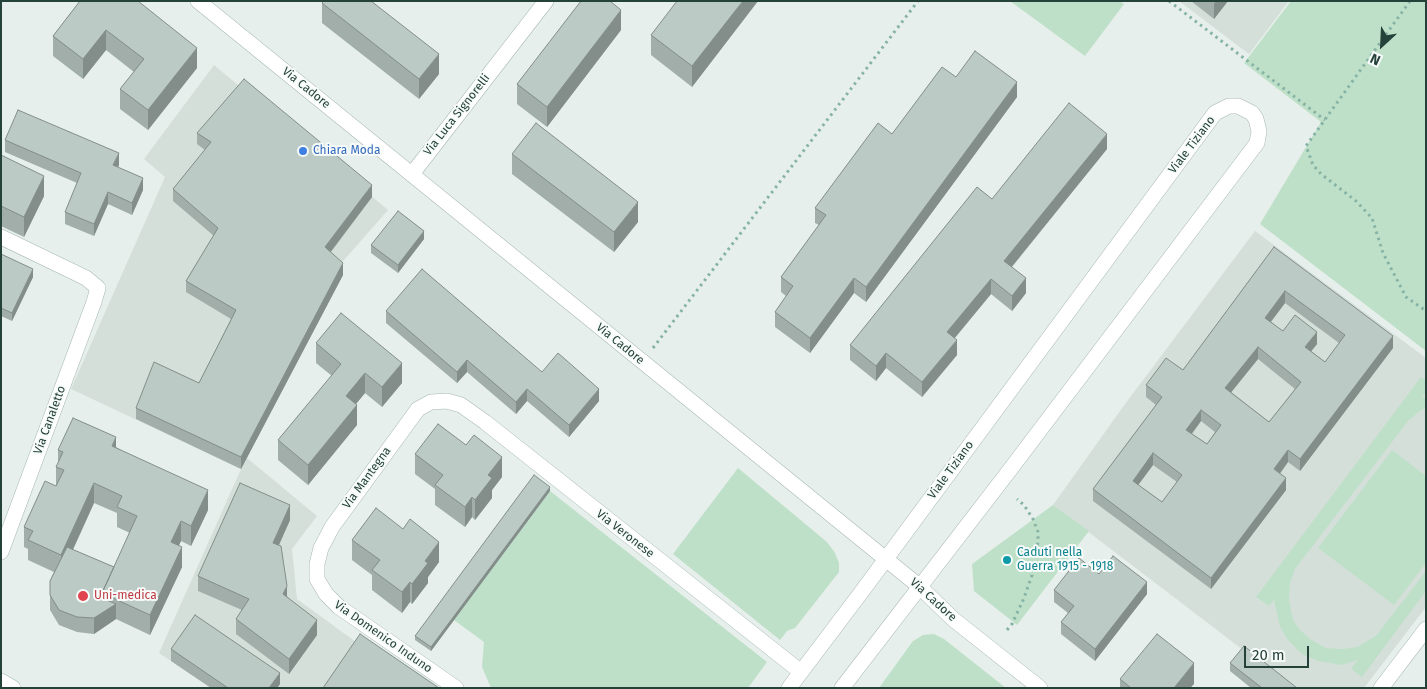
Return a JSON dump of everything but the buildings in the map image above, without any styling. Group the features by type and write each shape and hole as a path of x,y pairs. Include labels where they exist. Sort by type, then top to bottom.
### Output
{"street":[{"name":"Via Cadore","path":"198,1 919,586 953,618 1040,688"},
{"name":"Via Luca Signorelli","path":"412,174 546,1"},
{"name":"Viale Tiziano","path":"789,688 886,560 1215,113 1229,106 1238,106 1252,113 1256,119 1259,132 1257,143 842,688"},
{"name":"Via Canaletto","path":"1,237 86,278 98,288 1,552"},
{"name":"Via Mantegna","path":"317,580 317,564 321,548 332,527 392,443 418,409 431,402 447,401"},
{"name":"Via Veronese","path":"447,401 461,405 485,422 801,672"},
{"name":"Via Domenico Induno","path":"317,580 326,594 339,607 456,688"},
{"path":"1381,688 1426,629"},
{"path":"1,681 12,688"}],"path":[{"path":"653,348 918,1"},
{"path":"1169,1 1325,120"},
{"path":"1410,1 1306,146 1313,164 1321,174 1356,201 1372,218 1383,253 1406,297 1426,311"},
{"path":"1006,630 1012,624 1024,598 1032,575 1038,542 1038,532 1034,519 1017,499"}],"shaded area":[{"path":"1179,1 1289,1 1249,54"},
{"path":"214,65 388,210 337,268 343,275 247,458 317,516 292,549 297,599 422,688 211,688 159,653 241,469 71,389 165,177 144,159"},
{"path":"1255,231 1426,358 1426,607 1364,688 1293,688 1053,505 1125,404"}],"green space":[{"path":"1010,1 1120,1 1124,4 1085,56"},
{"path":"1291,1 1426,1 1426,351 1260,224 1321,122 1244,63"},
{"path":"1421,377 1426,380 1426,392 1422,397 1426,397 1426,408 1408,421 1295,569 1290,583 1289,600 1293,620 1300,630 1310,639 1326,648 1343,649 1357,647 1376,636 1426,571 1426,591 1362,677 1351,669 1358,660 1342,665 1318,661 1302,654 1288,640 1280,627 1274,600 1269,606 1256,597"},
{"path":"1392,450 1426,476 1426,563 1394,605 1318,548"},
{"path":"738,468 827,542 839,563 839,572 795,628 787,631 780,640 673,554"},
{"path":"550,491 767,662 748,688 491,688 482,667 484,642 454,620"},
{"path":"1053,505 1089,531 1017,625 974,591 972,564"},
{"path":"934,634 944,639 1006,688 879,688 913,641 923,635"}],"place":[{"name":"Chiara Moda","path":"303,151"},
{"name":"Caduti nella Guerra 1915 - 1918","path":"1007,560"},
{"name":"Uni-medica","path":"83,596"}]}
